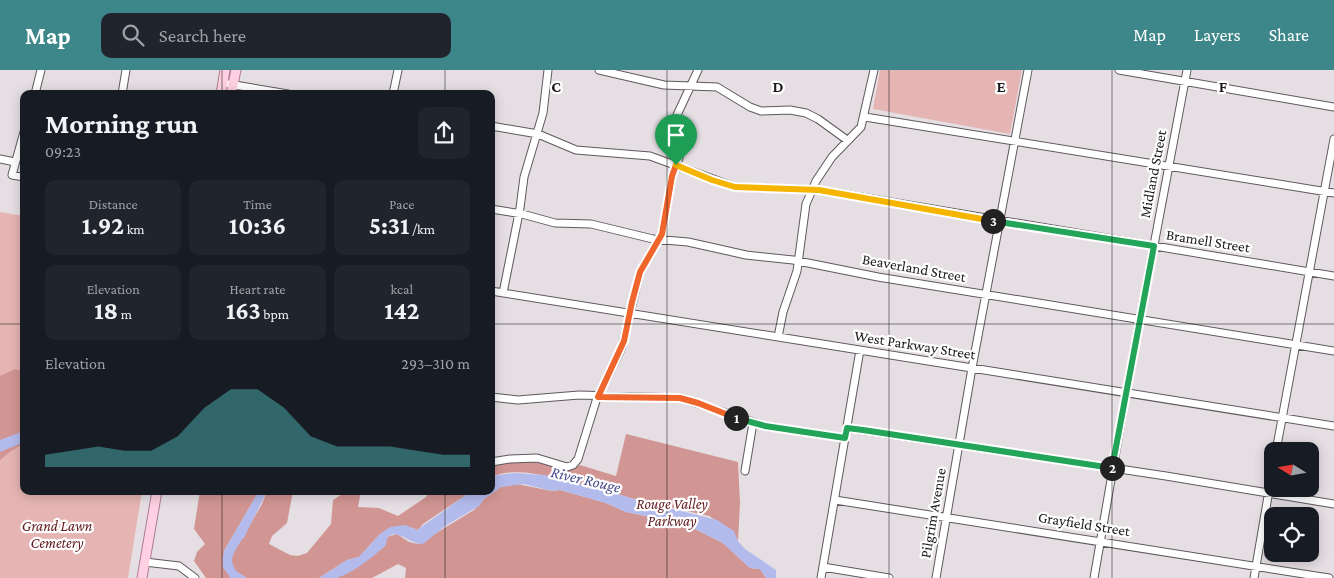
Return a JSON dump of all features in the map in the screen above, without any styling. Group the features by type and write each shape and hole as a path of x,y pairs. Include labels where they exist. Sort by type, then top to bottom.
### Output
{"main road":[{"path":"221,90 225,70"},
{"path":"232,89 236,70"},
{"path":"142,578 156,495"}],"street":[{"path":"36,90 41,70"},
{"path":"123,90 126,70"},
{"path":"394,90 398,70"},
{"path":"503,293 519,214 524,177 538,134 548,70"},
{"path":"599,70 646,83 717,87 750,107 761,111 790,110 806,113 818,118 847,140"},
{"path":"495,461 510,458 537,458 569,466 578,459 598,397 622,347 640,272 662,234 672,176 679,158 677,115 698,70"},
{"path":"778,337 799,262 803,216 812,190 832,157 847,140 858,132 865,117 874,70"},
{"name":"Pilgrim Avenue","path":"936,578 985,294 1028,70"},
{"path":"1119,70 1334,107"},
{"name":"Midland Street","path":"1094,578 1126,392 1187,70"},
{"path":"222,83 232,89"},
{"path":"865,117 1014,142 1169,164 1334,193"},
{"name":"Bramell Street","path":"495,127 538,134 576,150 650,156 735,187 812,190 1334,276"},
{"path":"1278,442 1334,139"},
{"path":"20,145 12,174 20,176"},
{"path":"0,158 15,162"},
{"name":"Beaverland Street","path":"495,210 549,222 591,224 658,240 688,242 746,255 799,262 1334,351"},
{"name":"West Parkway Street","path":"495,292 630,311 778,337 1334,426"},
{"path":"821,578 860,350"},
{"path":"495,397 518,400 563,395 680,398 753,423 845,438"},
{"path":"745,471 753,423"},
{"path":"847,428 1264,492"},
{"path":"1254,578 1268,498"},
{"path":"1299,498 1334,504"},
{"name":"Grayfield Street","path":"835,500 1329,578"},
{"path":"145,562 178,566 195,578"},
{"path":"823,567 889,578"}],"green space":[{"path":"880,70 1022,70 1010,134 873,109"},
{"name":"Grand Lawn Cemetery","path":"0,212 20,215 20,495 141,495 128,578 0,578"}],"shaded area":[{"path":"15,369 20,371 20,446 0,460 0,376"},
{"path":"626,434 738,462 740,503 738,541 732,530 709,516 630,498 602,489 587,488 585,485 538,474 513,472 495,476 495,465 521,462 539,463 570,470 580,465 616,476"},
{"path":"517,484 552,491 560,490 606,503 626,512 685,524 723,543 750,568 760,569 766,578 405,578 406,568 398,564 372,578 336,578 384,547 387,537 397,534 409,542 418,544 474,510 484,499 490,495 495,495 495,491 501,487"},
{"path":"199,495 257,495 224,551 223,567 231,578 206,578 194,561 197,552 205,544 194,529"},
{"path":"265,495 292,495 287,523 272,536 269,544 290,555 298,556 307,553 331,524 333,500 341,495 360,495 358,507 379,508 398,516 427,495 466,495 423,524 418,530 409,527 380,534 359,557 347,560 319,578 247,578 229,567 228,549 232,544 241,540"}],"water":[{"path":"20,432 20,444 0,452 0,440"},
{"path":"514,473 544,475 585,485 587,488 602,489 717,520 734,531 738,541 745,549 776,570 776,578 766,578 760,569 750,568 723,543 685,524 626,512 606,503 560,490 552,491 524,484 501,487 495,491 495,476"},
{"path":"257,495 265,495 244,538 232,544 227,555 229,567 247,578 231,578 223,567 224,551"},
{"path":"466,495 490,495 479,506 445,526 423,544 395,534 391,535 388,537 384,547 354,570 335,578 319,578 347,560 359,557 380,534 390,527 405,525 417,530"}],"waterway":[{"name":"River Rouge","path":"237,578 228,566 227,561 230,550 241,533"}],"route":[{"path":"676,165 697,175 735,187 819,190 994,221 1154,246 1113,468 847,428 845,438 765,426 746,422 680,398 598,397 616,362 624,341 640,272 654,244 662,234 672,176 676,165"}],"park label":[{"name":"Rouge Valley Parkway","path":"672,512"}]}
